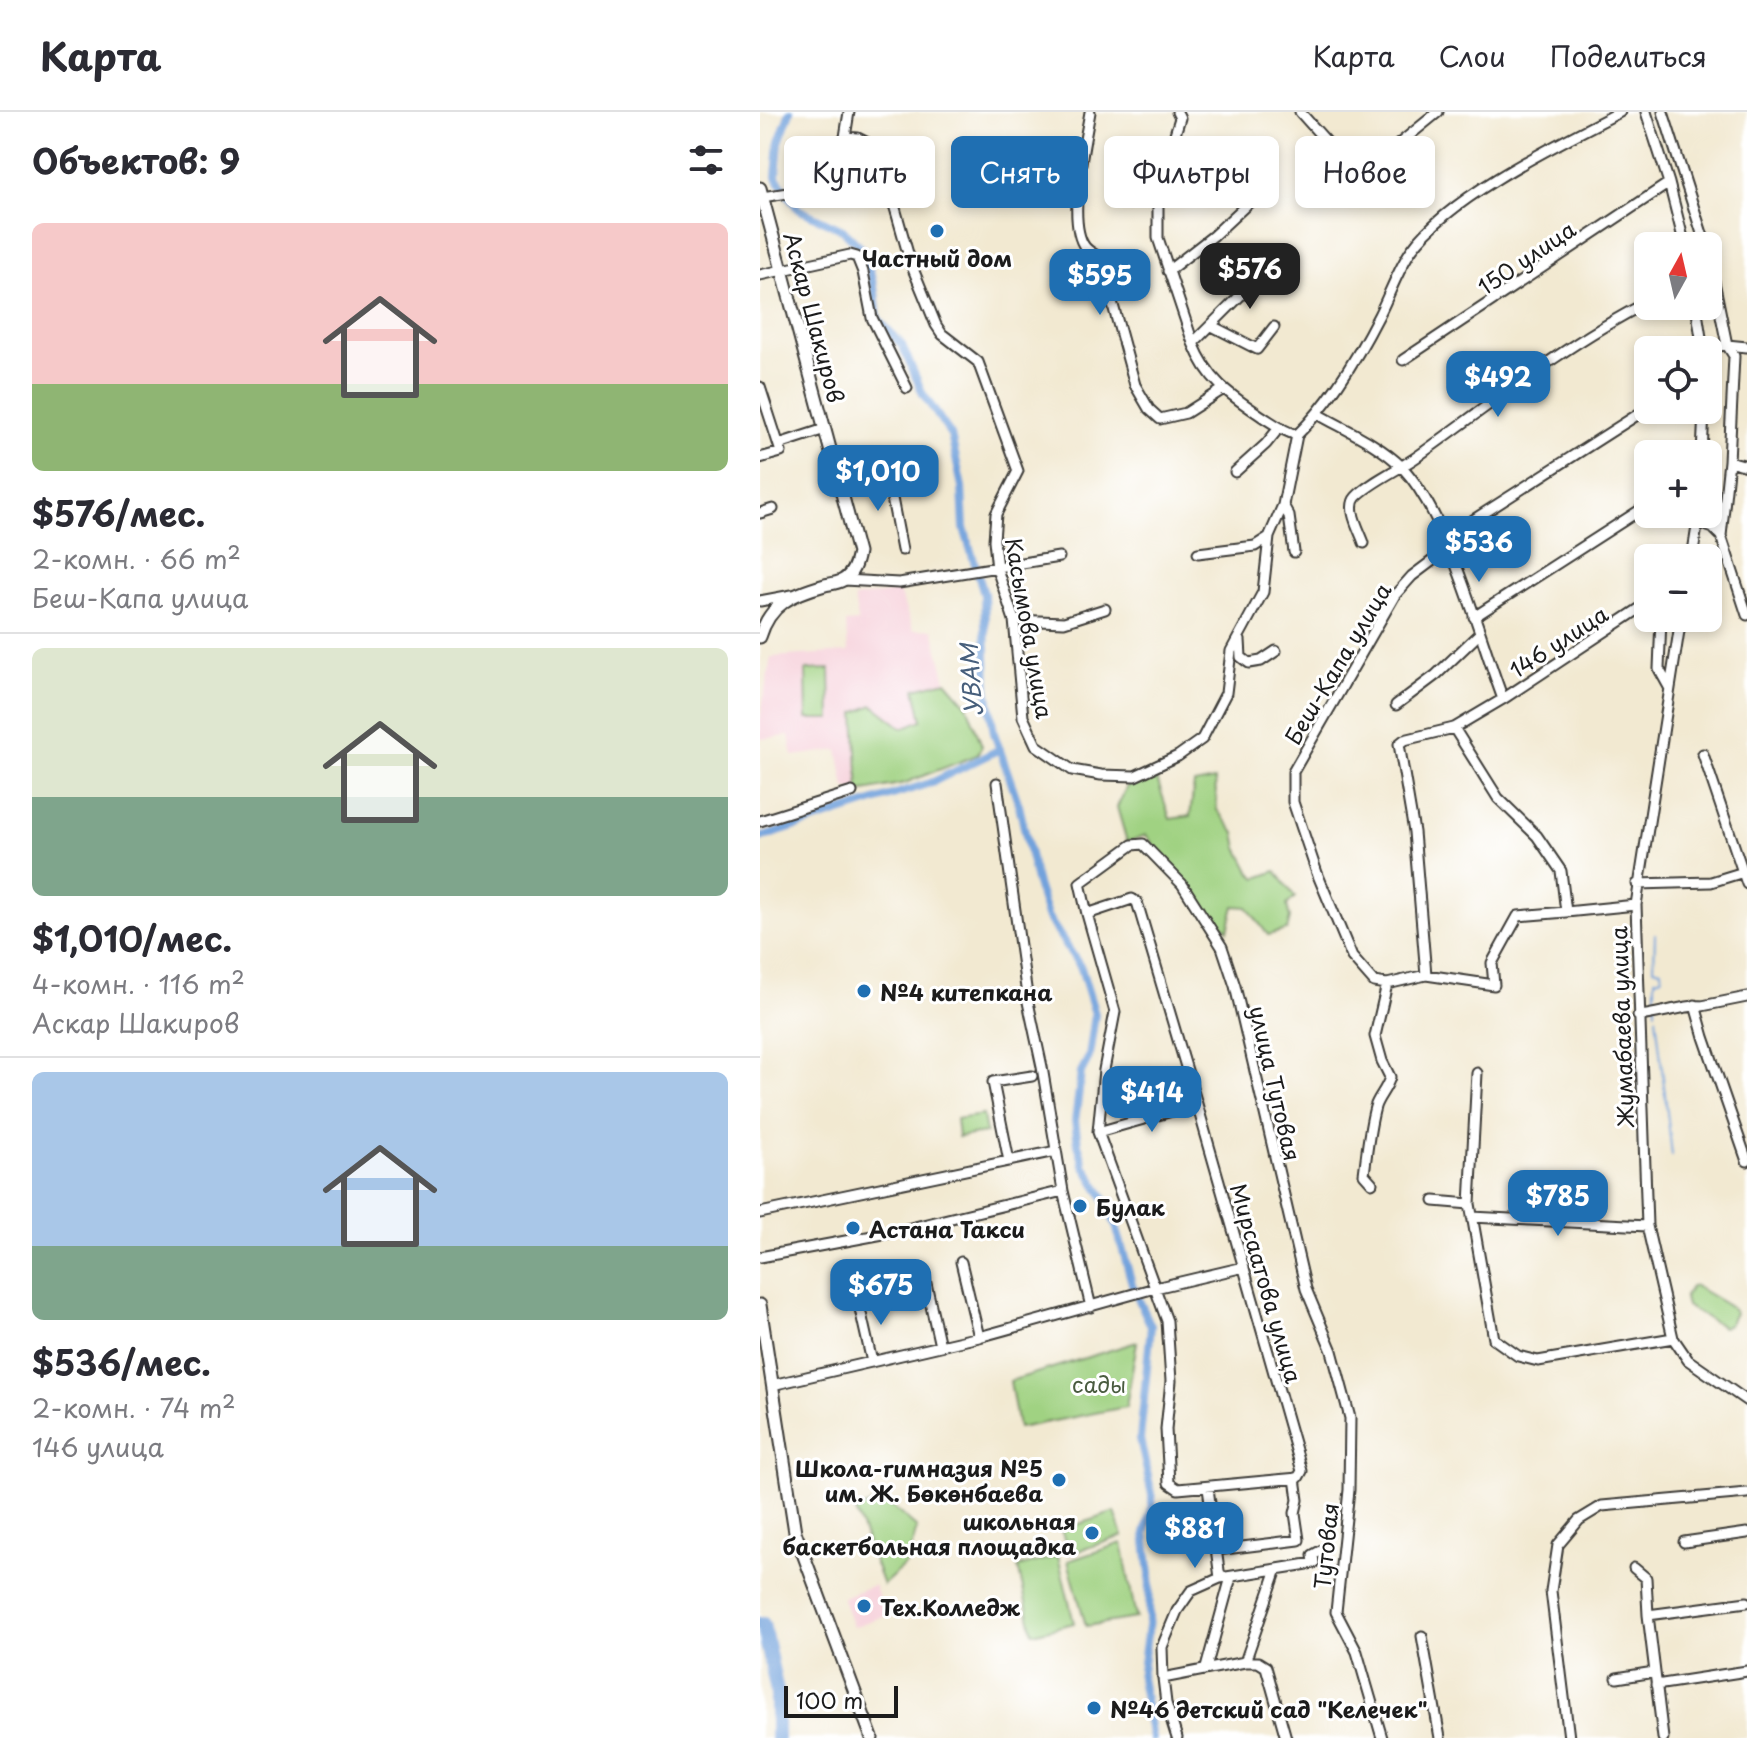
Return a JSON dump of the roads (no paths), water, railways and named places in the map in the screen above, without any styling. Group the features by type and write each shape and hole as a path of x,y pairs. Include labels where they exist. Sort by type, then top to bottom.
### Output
{"main road":[{"name":"Аскар Шакиров","path":"761,192 858,553 855,567 844,580"},
{"path":"760,637 769,618 792,595 844,580"},
{"path":"760,1305 795,1532 872,1738"}],"street":[{"path":"845,136 849,112"},
{"path":"1090,112 1077,190 1077,229 1085,247 1100,258 1135,385 1149,409 1160,419 1186,413 1222,390"},
{"path":"1177,112 1180,118 1158,188 1158,238 1193,343 1200,360 1222,390 1279,428 1297,435 1318,414 1377,318 1411,251 1429,230 1450,211 1500,178 1620,112"},
{"path":"1300,112 1351,169 1359,172 1367,170 1438,112"},
{"path":"1663,112 1702,232"},
{"path":"1649,114 1681,232"},
{"name":"150 улица","path":"1403,360 1669,183"},
{"path":"761,192 784,193"},
{"name":"Касымова улица","path":"895,208 911,264 936,325 942,334 978,362 1013,452 1018,471 996,514 994,569 1014,620 1023,717 1036,745 1072,770 1135,776 1178,756 1202,739 1226,693 1231,651 1263,592 1269,537 1283,505 1297,435"},
{"path":"1168,271 1243,208"},
{"path":"1193,343 1283,253"},
{"path":"760,275 850,255 857,257 872,318 907,388"},
{"path":"1364,543 1352,507 1355,498 1402,468 1536,371 1634,309"},
{"path":"1722,320 1727,345 1734,356 1729,461 1721,536 1747,615"},
{"path":"1212,326 1257,349 1274,327"},
{"path":"1722,346 1747,347"},
{"path":"760,387 781,452 760,458"},
{"name":"146 улица","path":"1318,414 1375,446 1402,468 1425,501 1445,538 1503,699 1634,612"},
{"path":"1445,538 1634,417"},
{"path":"1235,472 1279,428"},
{"path":"779,444 825,429"},
{"path":"1729,461 1747,466"},
{"path":"842,491 883,487 891,493 902,550"},
{"path":"1283,505 1289,516 1294,552"},
{"path":"760,513 773,509"},
{"path":"1474,617 1634,514"},
{"path":"1713,528 1721,536"},
{"path":"1198,553 1255,546 1269,537"},
{"name":"Беш-Капа улица","path":"1387,984 1374,982 1352,957 1317,873 1293,802 1293,772 1395,595 1412,576 1448,549"},
{"path":"844,580 899,583 1059,557"},
{"path":"760,601 792,595"},
{"path":"1014,620 1064,622 1105,609"},
{"path":"1242,628 1241,657 1249,663 1261,661 1276,651"},
{"path":"1660,632 1659,669 1669,687"},
{"name":"Жумабаева улица","path":"1679,632 1637,884 1638,1016 1647,1226 1673,1338 1688,1360 1747,1401"},
{"path":"1396,705 1436,675 1479,634"},
{"path":"1426,975 1414,832 1399,744 1404,740 1454,728 1503,699"},
{"path":"1454,728 1498,798 1537,836 1561,871 1566,912"},
{"path":"1703,754 1747,884"},
{"path":"997,783 1028,1002 1063,1191 1091,1307"},
{"path":"760,821 852,792"},
{"name":"улица Тутовая","path":"1087,914 1080,883 1132,845 1143,844 1182,884 1222,947 1235,986 1306,1289 1332,1351"},
{"path":"1637,884 1711,882 1745,871"},
{"name":"Мирсаатова улица","path":"1087,914 1132,899 1137,902 1244,1267 1298,1475 1295,1513 1299,1540 1217,1550"},
{"path":"1372,1183 1364,1174 1370,1136 1376,1104 1390,1077 1375,1036 1387,984 1426,975 1494,985 1492,963 1518,916 1636,905"},
{"path":"1087,914 1115,1012 1104,1070 1098,1132 1152,1289 1167,1321 1171,1381 1166,1429 1169,1483 1178,1489 1208,1488 1298,1475"},
{"path":"1638,1016 1747,997"},
{"path":"1695,1005 1747,1161"},
{"path":"1477,1073 1470,1204 1494,1339 1518,1356 1538,1361 1673,1338"},
{"path":"1009,1161 993,1082 1032,1076"},
{"path":"1098,1132 1197,1104"},
{"path":"760,1213 1056,1151"},
{"path":"760,1257 894,1232 1063,1191"},
{"path":"1434,1201 1470,1204"},
{"path":"1472,1217 1647,1226"},
{"path":"961,1262 979,1337"},
{"path":"772,1385 979,1337 1128,1295 1244,1267"},
{"path":"925,1279 940,1346"},
{"path":"858,1300 872,1362"},
{"name":"Тутовая","path":"1332,1351 1350,1418 1349,1490 1336,1612 1357,1652 1382,1738"},
{"path":"1206,1668 1226,1577 1217,1550 1208,1488"},
{"path":"1569,1738 1551,1591 1558,1545 1579,1520 1602,1506 1747,1493"},
{"path":"1684,1542 1747,1533"},
{"path":"1177,1738 1166,1703 1162,1647 1177,1611 1191,1591 1226,1577 1314,1563 1313,1555 1324,1549"},
{"path":"1634,1568 1646,1578 1663,1738"},
{"path":"1245,1662 1277,1569"},
{"path":"1648,1615 1747,1602"},
{"path":"1422,1636 1440,1738"},
{"path":"1163,1678 1206,1668 1258,1662 1266,1667 1286,1738"},
{"path":"1656,1685 1747,1671"},
{"path":"1617,1678 1654,1672"}],"waterway":[{"name":"УВАМ","path":"790,112 779,142 776,177 798,209 843,230 865,252 878,319 902,345 923,394 951,435 962,487 964,528 984,594 987,688 994,733 1019,805 1047,916 1081,968 1095,1014 1089,1057 1081,1072 1075,1121 1078,1144 1084,1165 1103,1196 1116,1226 1133,1287 1151,1326 1140,1439 1152,1495 1145,1533 1150,1574 1149,1619 1141,1678 1152,1738"},
{"path":"760,838 933,782 1000,749"},
{"path":"1655,934 1654,968 1661,970 1662,977 1655,979 1655,1011"},
{"path":"1656,1017 1672,1155"},
{"path":"760,1624 763,1624 777,1692 777,1738"}],"place":[{"name":"Частный дом","path":"937,231"},
{"name":"№4 китепкана","path":"864,991"},
{"name":"Булак","path":"1080,1206"},
{"name":"Астана Такси","path":"853,1228"},
{"name":"Школа-гимназия №5 им. Ж. Бөкөнбаева","path":"1059,1480"},
{"name":"школьная баскетбольная площадка","path":"1092,1533"},
{"name":"Тех.Колледж","path":"864,1606"},
{"name":"№46 детский сад \"Келечек\"","path":"1094,1708"}],"park label":[{"name":"сады","path":"1099,1383"}]}
